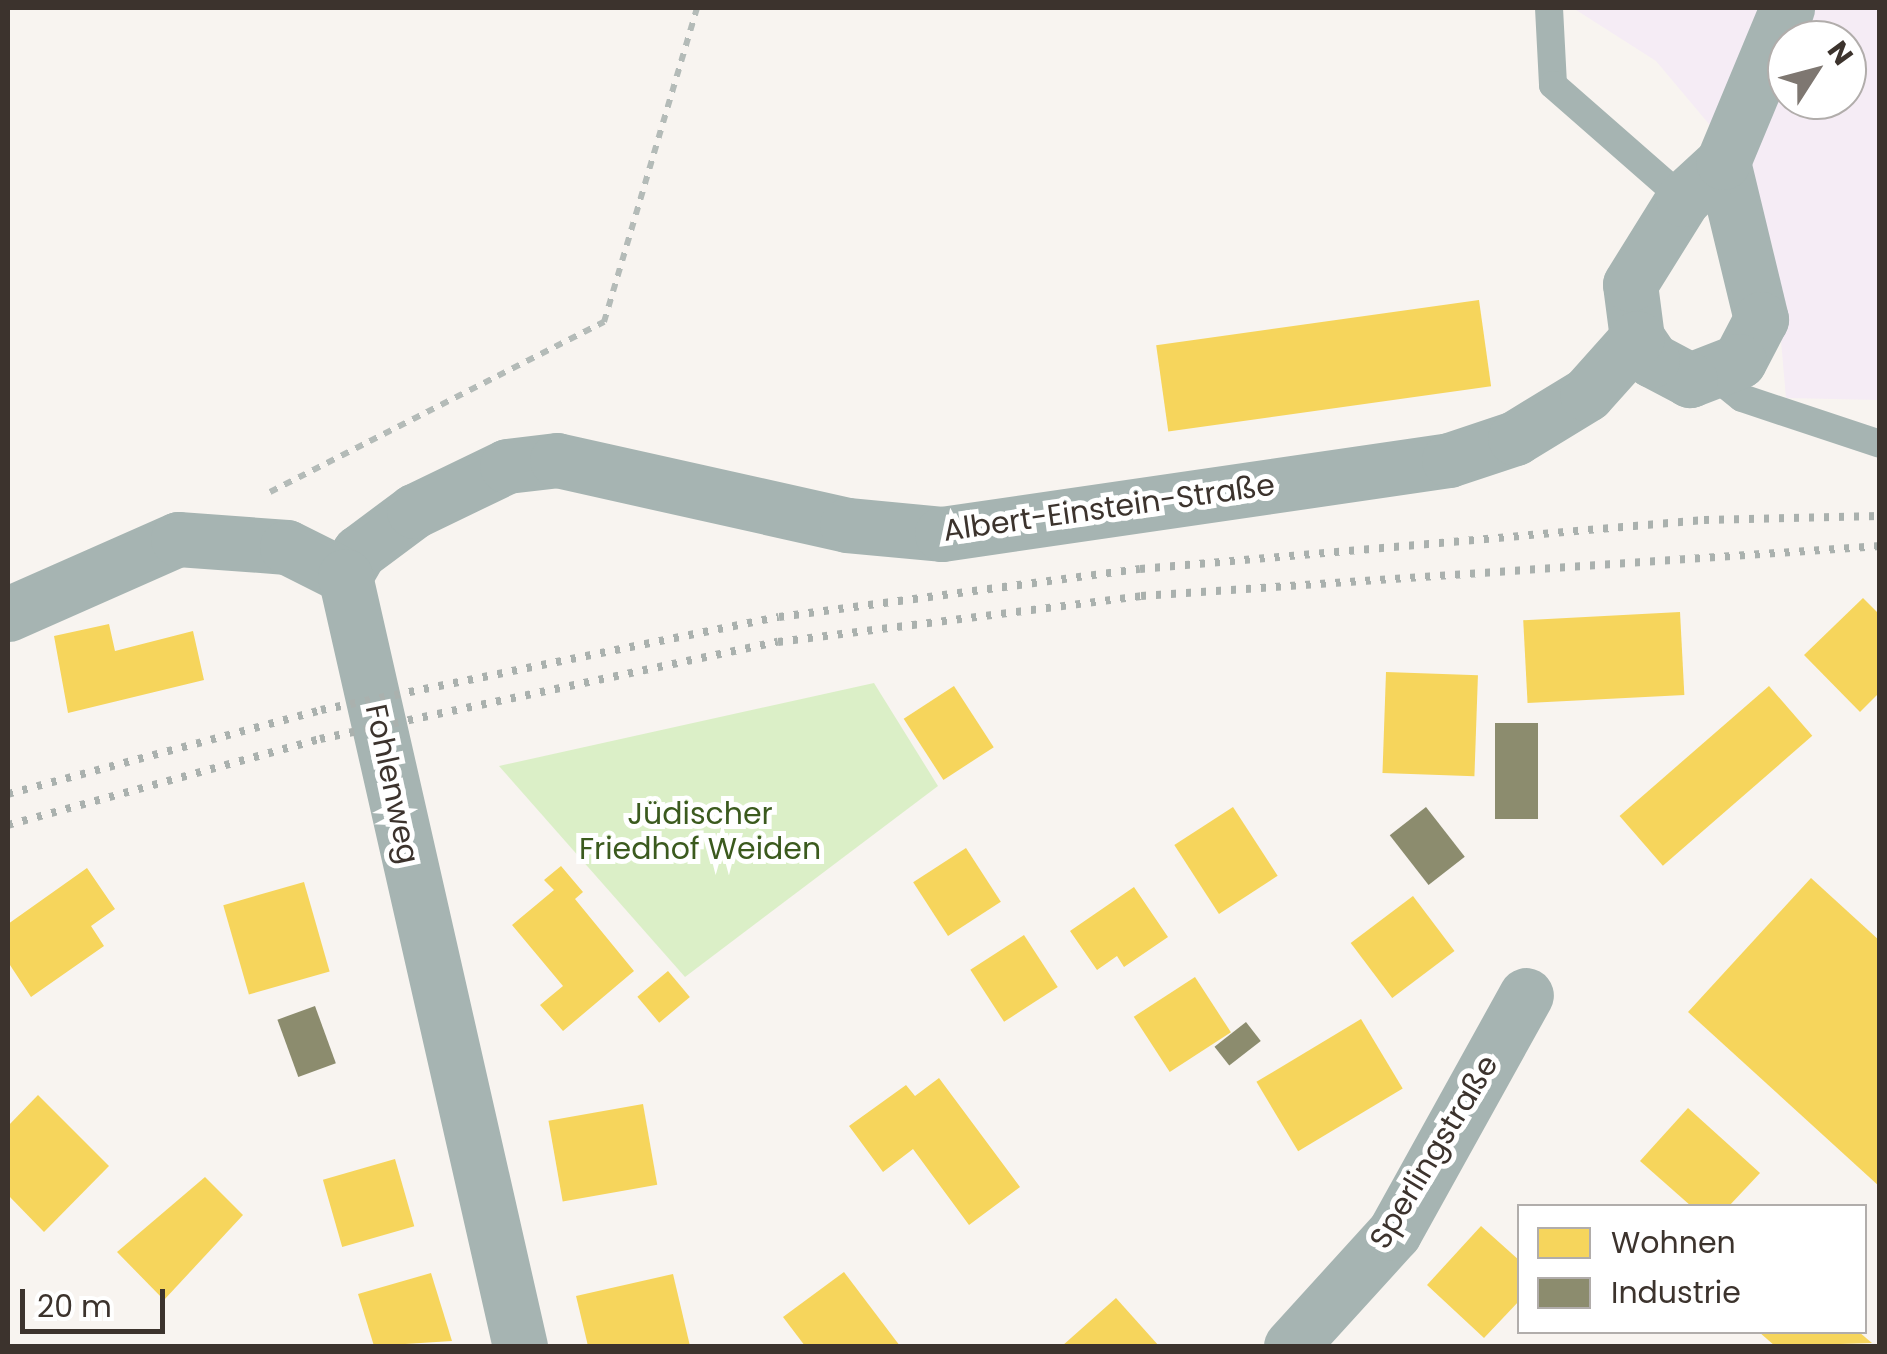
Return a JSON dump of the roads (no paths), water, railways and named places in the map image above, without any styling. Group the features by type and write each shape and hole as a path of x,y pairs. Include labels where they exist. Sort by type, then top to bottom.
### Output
{"street":[{"path":"1724,162 1760,283 1761,320 1755,345 1716,377 1690,380 1666,369 1637,338 1630,284 1683,198 1724,162 1787,8"},
{"name":"Albert-Einstein-Straße","path":"345,576 359,552 414,511 507,466 558,460 847,525 942,534 1450,460 1515,438 1587,394 1637,338"},
{"path":"8,614 178,539 287,548 345,576"},
{"name":"Fohlenweg","path":"345,576 520,1346"},
{"name":"Sperlingstraße","path":"1291,1346 1394,1233 1526,995"}],"lane":[{"path":"1549,8 1553,85 1683,198"},
{"path":"1716,377 1742,398 1880,444"}],"railway":[{"path":"8,794 321,710 779,617 1140,569 1704,520 1880,516"},
{"path":"8,825 320,739 778,642 1141,596 1880,546"}],"park label":[{"name":"Jüdischer Friedhof Weiden","path":"700,831"}]}
